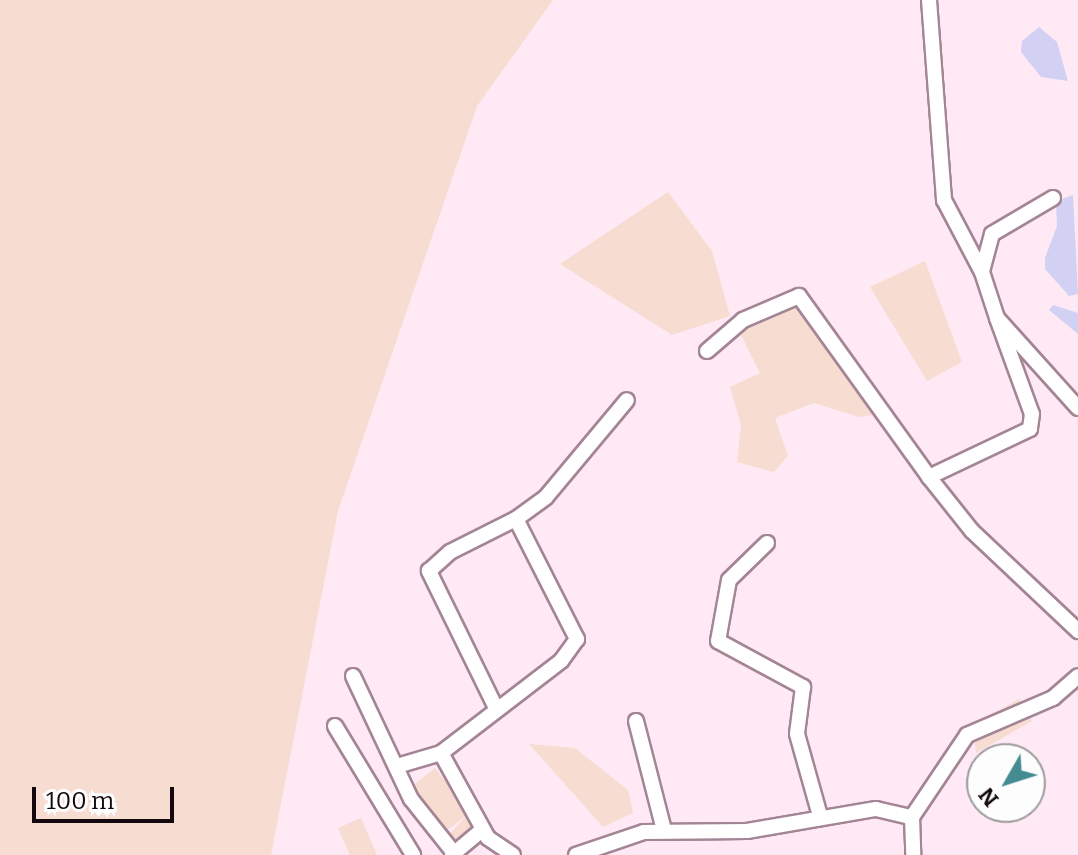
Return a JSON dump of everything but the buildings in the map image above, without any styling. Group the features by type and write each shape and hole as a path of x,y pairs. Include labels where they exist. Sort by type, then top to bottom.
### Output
{"street":[{"path":"929,0 944,200 982,272 1032,414 1030,429 929,477"},
{"path":"982,272 992,234 1053,198"},
{"path":"707,351 743,320 799,296 929,477 972,531 1078,631"},
{"path":"997,318 1078,408"},
{"path":"496,708 429,571 450,552 516,519 546,497 627,400"},
{"path":"397,766 441,753 573,650 577,639 516,519"},
{"path":"767,543 729,580 718,641 803,687 797,734 820,816"},
{"path":"353,676 411,799 453,854 483,829"},
{"path":"913,855 912,817 967,735 1053,698 1078,676"},
{"path":"636,721 664,830"},
{"path":"335,726 367,790 413,855"},
{"path":"441,753 483,829 513,855"},
{"path":"576,855 664,830 747,831 820,816 876,809 912,817"}],"shaded area":[{"path":"0,0 553,0 477,106 338,511 271,855 0,855"},
{"path":"668,192 712,251 730,316 672,335 560,264"},
{"path":"925,261 962,362 927,381 870,287"},
{"path":"795,305 881,414 859,417 814,403 775,418 788,456 774,472 737,462 741,425 730,387 760,373 739,331"},
{"path":"1019,699 1032,721 994,743 975,743 972,725"},
{"path":"529,744 575,748 628,790 633,813 603,827"},
{"path":"435,768 470,812 473,831 451,841 446,838 468,814 444,833 409,789"},
{"path":"361,818 377,855 350,855 338,828"}],"water":[{"path":"1039,27 1057,42 1068,81 1041,77 1021,52 1022,41"},
{"path":"1073,195 1078,294 1069,296 1045,269 1045,258 1057,226 1056,201"},
{"path":"1053,305 1078,313 1078,334 1049,310"}]}
